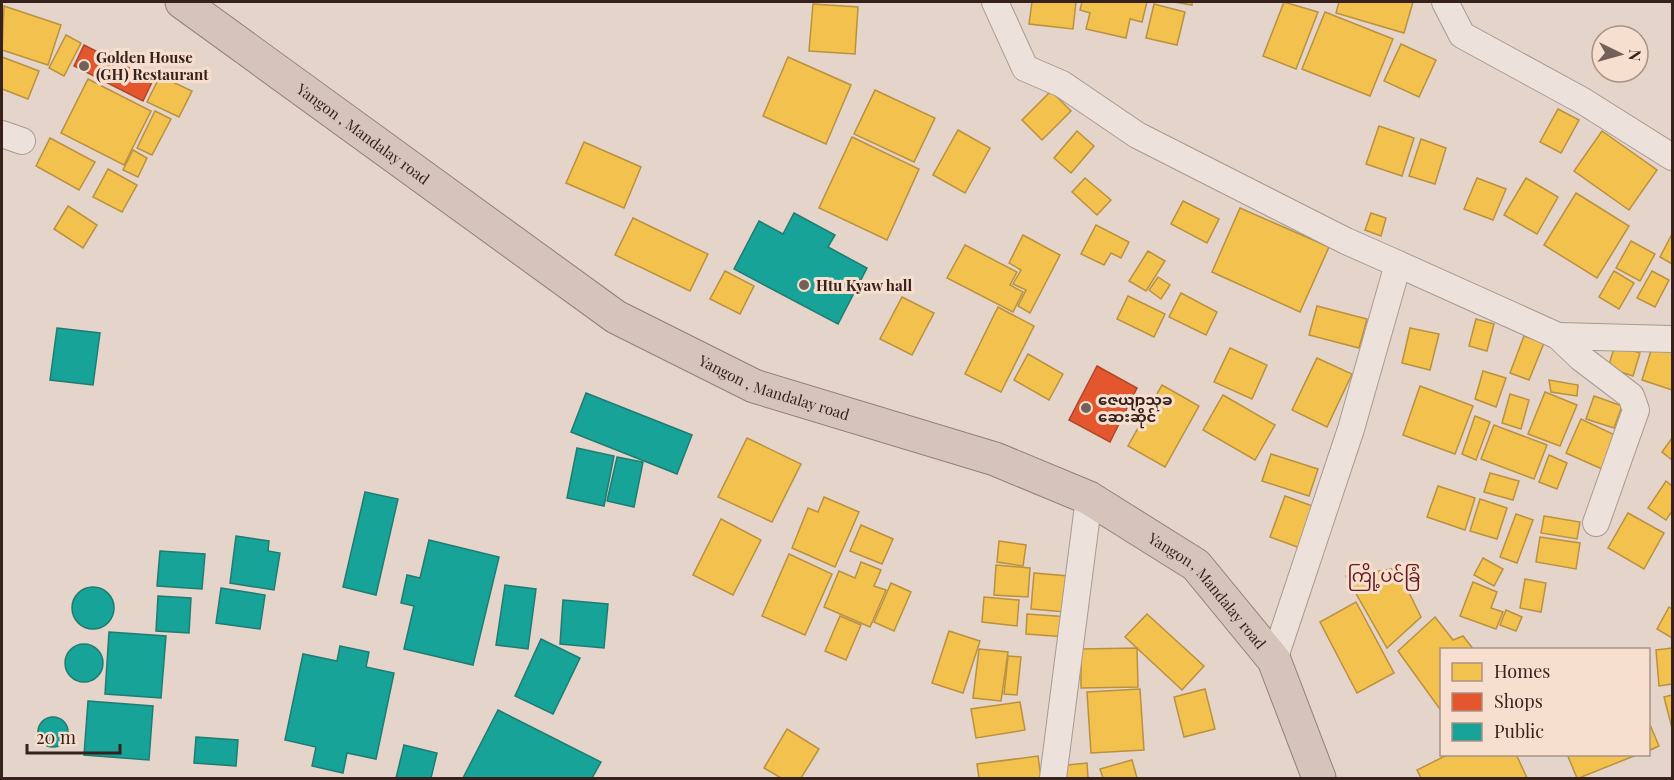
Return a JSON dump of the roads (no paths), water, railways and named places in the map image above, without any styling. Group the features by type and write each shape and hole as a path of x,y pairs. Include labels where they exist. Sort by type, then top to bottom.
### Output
{"highway":[{"name":"Yangon , Mandalay road","path":"182,2 616,316 754,386 995,459 1089,498 1196,565 1274,660 1319,778"}],"street":[{"path":"995,2 1025,68 1062,84 1137,135 1346,241 1558,336 1581,358 1631,396 1636,410 1596,523"},
{"path":"1444,2 1462,35 1583,101 1672,157"},
{"path":"1274,660 1351,429 1398,264"},
{"path":"1558,336 1672,339"},
{"path":"1053,778 1089,498"}],"place":[{"name":"Golden House (GH) Restaurant","path":"84,66"},
{"name":"Htu Kyaw hall","path":"804,285"},
{"name":"ဇေယျာသုခ ဆေးဆိုင်","path":"1086,408"}],"district":[{"name":"ကြို့ပင်ခြံ","path":"1384,575"}]}
